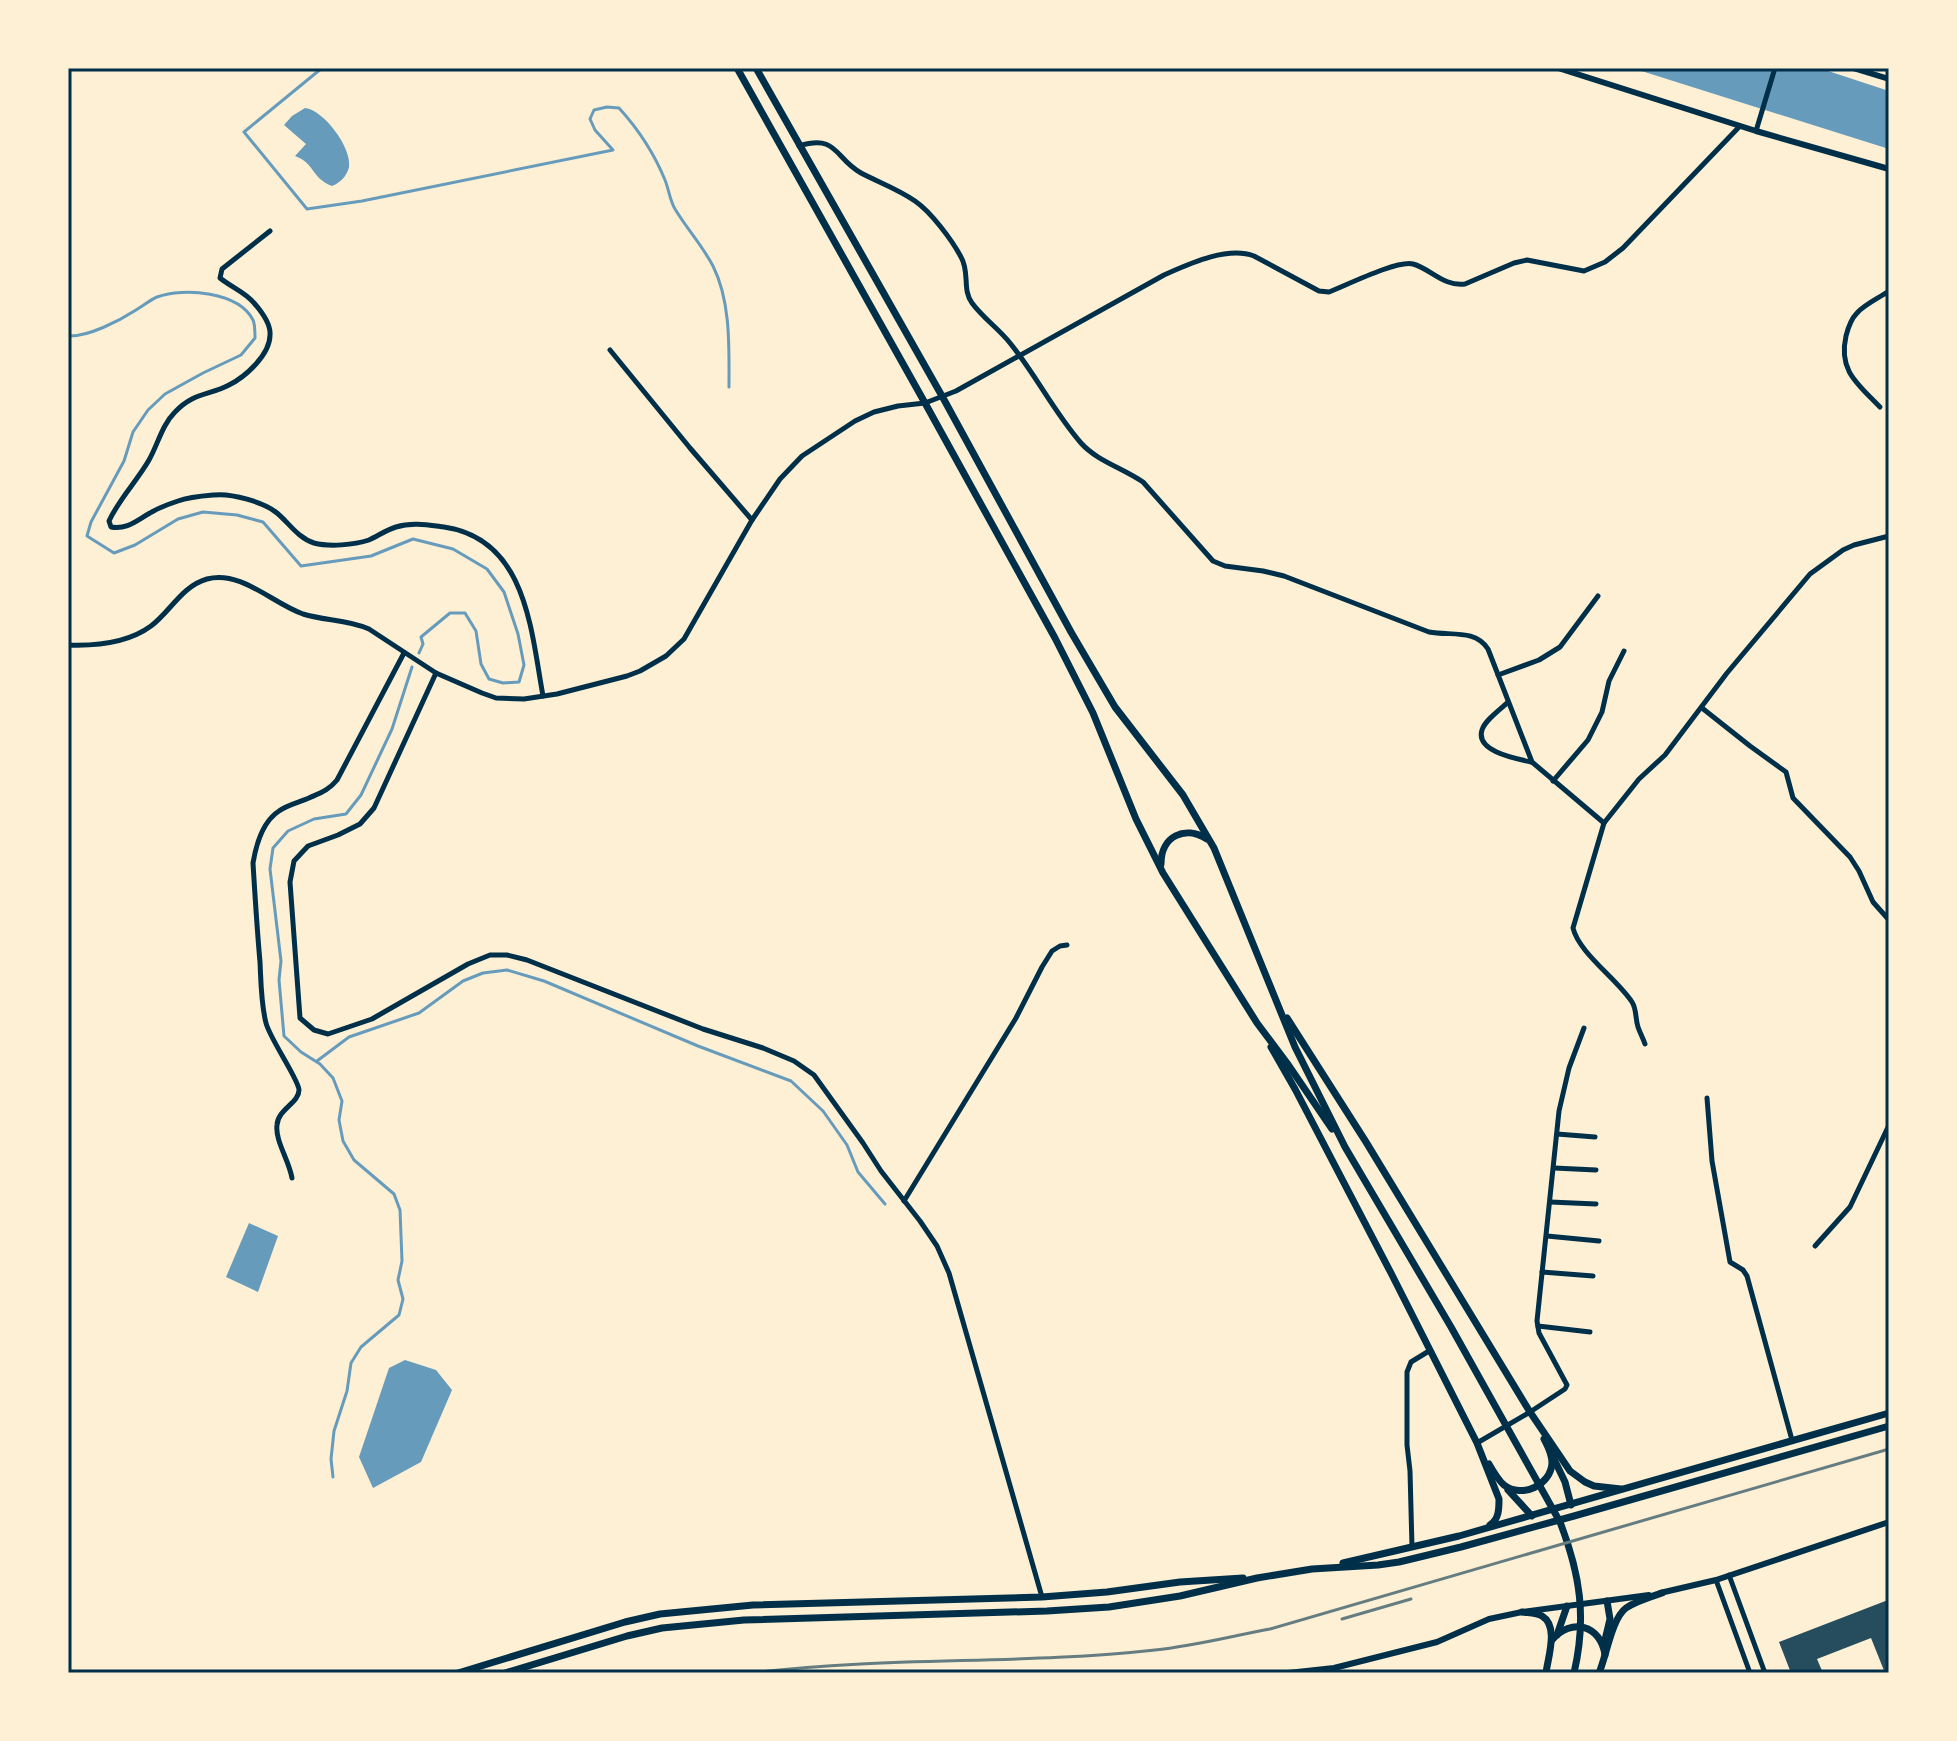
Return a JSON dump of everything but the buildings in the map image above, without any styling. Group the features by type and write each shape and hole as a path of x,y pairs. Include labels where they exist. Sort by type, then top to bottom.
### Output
{"main road":[{"path":"737,68 1055,638 1093,713 1136,819 1163,873 1295,1089 1490,1467 1532,1515 1537,1525"},
{"path":"756,68 1115,707 1183,795 1214,848 1295,1047 1345,1147 1451,1327 1560,1522 1569,1546 1582,1613 1574,1673"},
{"path":"1163,873 1162,850 1174,836 1201,835 1214,848"},
{"path":"1280,1006 1530,1412 1570,1471 1594,1486 1621,1489"},
{"path":"1257,1023 1345,1147"},
{"path":"1530,1412 1565,1482 1574,1516"},
{"path":"505,1673 662,1628 744,1620 1047,1611 1149,1602 1257,1578 1329,1567 1412,1547 1889,1413"},
{"path":"1329,1567 1399,1562 1461,1547 1889,1426"},
{"path":"1477,1443 1499,1499 1497,1517 1485,1528"},
{"path":"1505,1486 1525,1491 1542,1483 1551,1469 1551,1451"},
{"path":"458,1673 660,1614 753,1605 1042,1597 1180,1582 1257,1578"},
{"path":"1599,1673 1622,1612 1662,1593"},
{"path":"1042,1597 1047,1611"},
{"path":"1606,1657 1604,1644 1610,1619 1607,1601"},
{"path":"1546,1673 1549,1649 1567,1606"},
{"path":"1522,1612 1541,1615 1547,1620 1555,1638"},
{"path":"1555,1638 1567,1628 1581,1627 1591,1630 1604,1644"}],"street":[{"path":"1558,68 1756,131 1889,169"},
{"path":"1756,131 1775,68"},
{"path":"1853,68 1889,79"},
{"path":"68,645 126,639 151,626 189,588 205,579 223,578 242,583 304,614 369,629 436,673 496,698 511,700 543,696 627,676 672,651 689,630 752,520 780,479 802,456 855,421 874,412 925,403 969,385 1164,275 1193,262 1235,252 1254,256 1319,291 1329,292 1401,263 1415,264 1456,285 1527,260 1584,271 1605,262 1623,248 1740,126"},
{"path":"799,146 821,142 829,145 838,150 853,168 915,200 926,211 963,260 966,292 970,301 1009,341 1081,444 1101,460 1143,482 1213,561 1225,566 1284,576 1429,632 1483,641 1532,762 1604,823"},
{"path":"270,231 220,273 223,281 235,286 253,301 265,318 270,336 263,355 247,374 226,387 197,395 173,413 149,460 115,509 109,521 111,527 134,524 151,512 179,500 218,494 258,502 275,511 304,538 323,544 367,541 409,524 455,528 474,536 501,555 520,587 543,696"},
{"path":"1880,407 1850,375 1844,364 1846,338 1857,312 1889,291"},
{"path":"610,350 752,520"},
{"path":"1645,1044 1637,1026 1635,1006 1588,951 1573,928 1604,823 1639,779 1665,755 1727,673 1810,574 1843,550 1889,536"},
{"path":"1498,675 1539,660 1560,647 1598,596"},
{"path":"1553,781 1588,740 1602,712 1609,681 1624,651"},
{"path":"292,1178 290,1164 278,1140 277,1124 281,1112 299,1090 266,1024 253,863 256,846 279,811 331,787 404,653"},
{"path":"436,673 374,808 360,824 308,846 294,861 290,882 300,1018 314,1030 328,1034 372,1019 468,964 490,955 507,955 527,960 692,1025 763,1048 794,1061 814,1075 937,1246 949,1273 1042,1597"},
{"path":"1508,702 1484,726 1482,738 1494,751 1532,762"},
{"path":"1702,708 1786,772 1793,798 1850,857 1873,902 1889,920"},
{"path":"904,1201 1016,1018 1052,951 1067,945"},
{"path":"1477,1443 1530,1412 1567,1385 1538,1326 1559,1111 1569,1068 1584,1028"},
{"path":"1707,1098 1712,1161 1730,1262 1747,1276 1792,1441"},
{"path":"1815,1246 1850,1207 1889,1125"},
{"path":"1557,1134 1595,1137"},
{"path":"1554,1168 1596,1170"},
{"path":"1550,1202 1596,1204"},
{"path":"1547,1236 1599,1241"},
{"path":"1542,1272 1593,1276"},
{"path":"1538,1326 1590,1332"},
{"path":"1412,1547 1407,1372 1411,1362 1429,1351"},
{"path":"1288,1673 1334,1668 1437,1642 1489,1619 1662,1593 1716,1580 1889,1522"},
{"path":"1729,1575 1765,1673"},
{"path":"1716,1580 1750,1673"}],"water":[{"path":"1632,68 1819,68 1889,91 1889,149"},
{"path":"305,108 328,123 346,150 348,170 343,179 332,186 295,156 306,144 284,125"},
{"path":"249,1223 278,1236 258,1292 226,1277"},
{"path":"405,1360 436,1370 452,1390 421,1462 373,1488 359,1457 389,1368"}],"waterway":[{"path":"322,68 244,132 307,209 362,201 613,150 595,130 590,119 594,110 619,108 651,151 673,206 709,258 719,280 728,325 729,387"},
{"path":"68,336 103,328 154,298 181,292 224,298 246,311 254,322 255,338 241,355 165,394 148,410 133,432 124,461 91,522 87,536 114,553 135,545 178,519 203,512 237,515 263,522 301,566 371,556 413,539 453,549 487,569 504,592 518,634 524,665 519,682 503,683 489,679 481,664 476,631 465,613 450,613 421,637 423,644 419,653"},
{"path":"333,1477 334,1431 347,1391 351,1363 361,1347 399,1315 403,1299 398,1280 402,1261 400,1210 394,1194 354,1160 343,1141 339,1120 342,1101 333,1078 284,1036 279,980 281,961 270,869 273,848 288,831 314,819 346,814 361,795 392,729 412,667"},
{"path":"317,1061 349,1037 419,1013 463,981 483,973 507,970 544,981 698,1046 791,1081 823,1111 847,1145 858,1172 885,1204"}],"railway":[{"path":"752,1673 852,1664 1105,1655 1213,1641 1270,1629 1889,1449"},
{"path":"1342,1619 1411,1599"}]}
